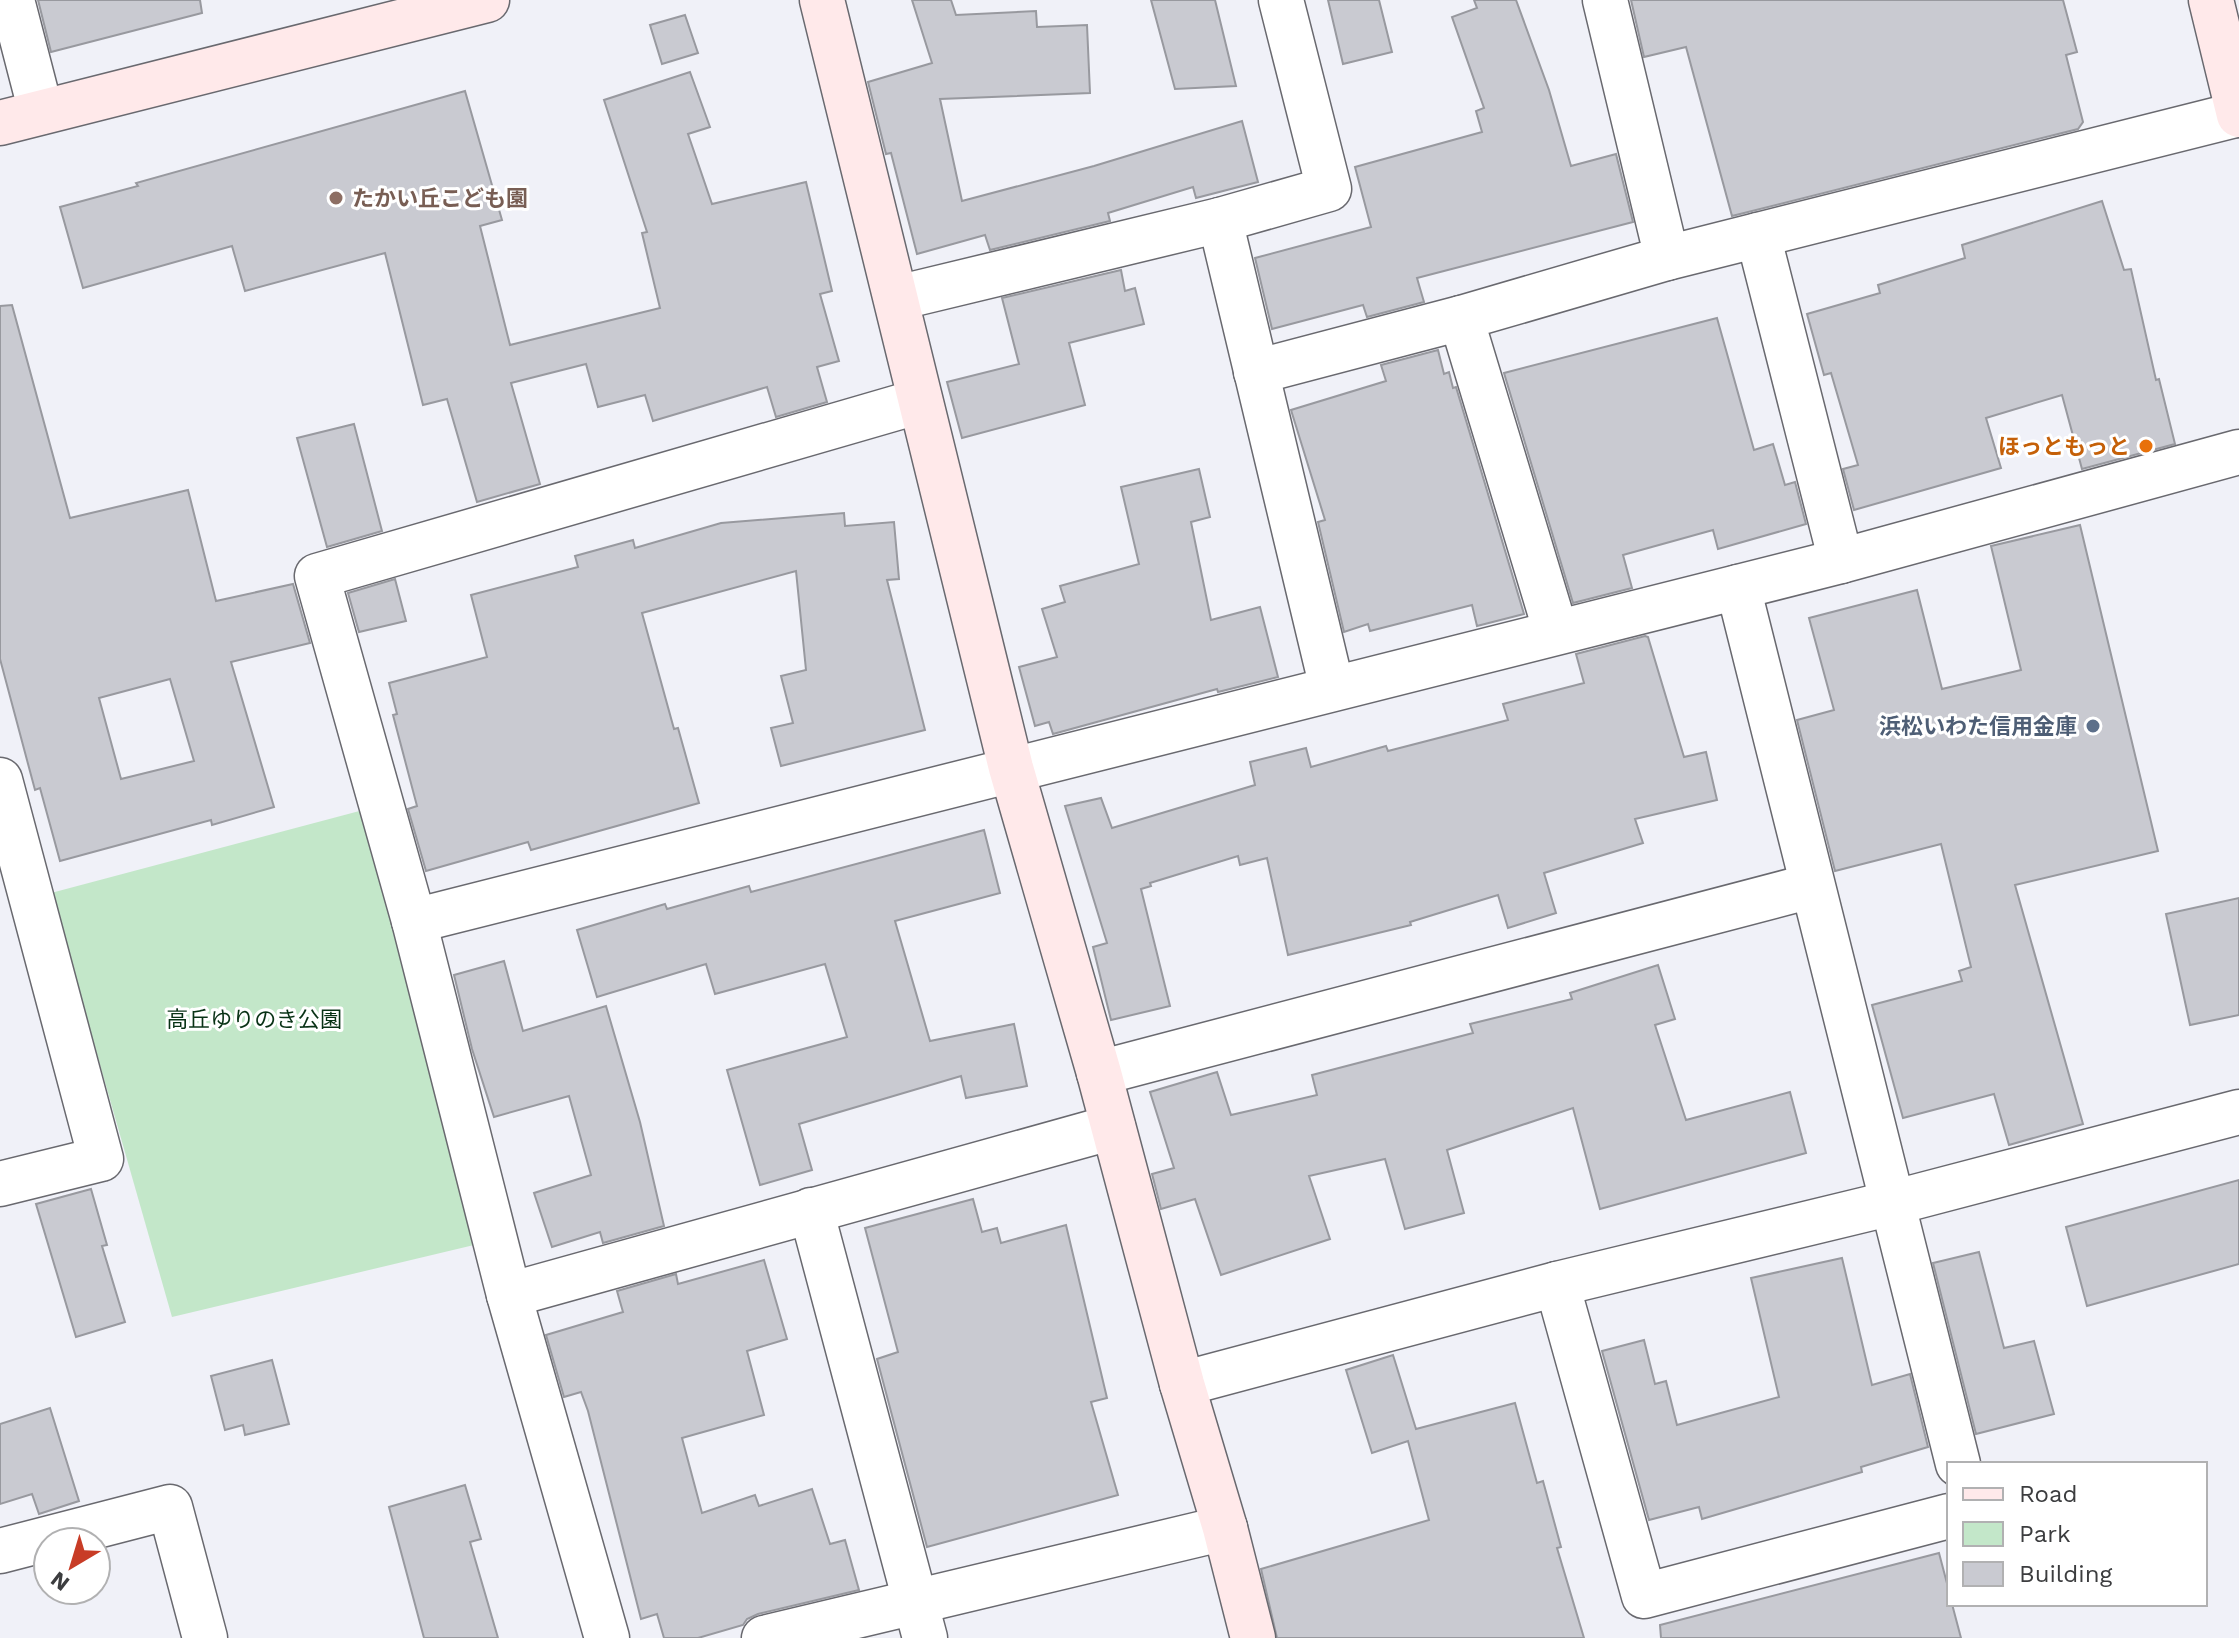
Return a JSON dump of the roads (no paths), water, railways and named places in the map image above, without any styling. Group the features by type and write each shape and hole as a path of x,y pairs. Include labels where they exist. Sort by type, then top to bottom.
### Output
{"street":[{"path":"12,0 41,112"},
{"path":"0,123 437,6 487,0"},
{"path":"822,0 1011,768 1099,1073 1253,1638"},
{"path":"897,298 1220,220 1329,189 1281,0"},
{"path":"1605,0 1667,258"},
{"path":"1256,372 1461,318 1667,258 2239,115 2211,0"},
{"path":"1220,220 1332,688"},
{"path":"1758,235 1841,561"},
{"path":"1461,318 1556,632"},
{"path":"607,1638 509,1295 414,921 317,576 920,401"},
{"path":"414,921 1841,561 2239,452"},
{"path":"1738,587 1957,1462"},
{"path":"0,780 101,1159 0,1184"},
{"path":"1099,1073 1811,886"},
{"path":"1182,1384 1557,1284 1892,1203 2239,1112"},
{"path":"509,1295 1113,1127"},
{"path":"811,1210 920,1620"},
{"path":"1557,1284 1644,1596 1947,1517"},
{"path":"0,1551 170,1507 205,1638"},
{"path":"764,1638 920,1620 1225,1528"}],"place":[{"name":"たかい丘こども園","path":"336,198"},
{"name":"ほっともっと","path":"2146,446"},
{"name":"浜松いわた信用金庫","path":"2093,726"}],"park label":[{"name":"高丘ゆりのき公園","path":"254,1019"}]}
